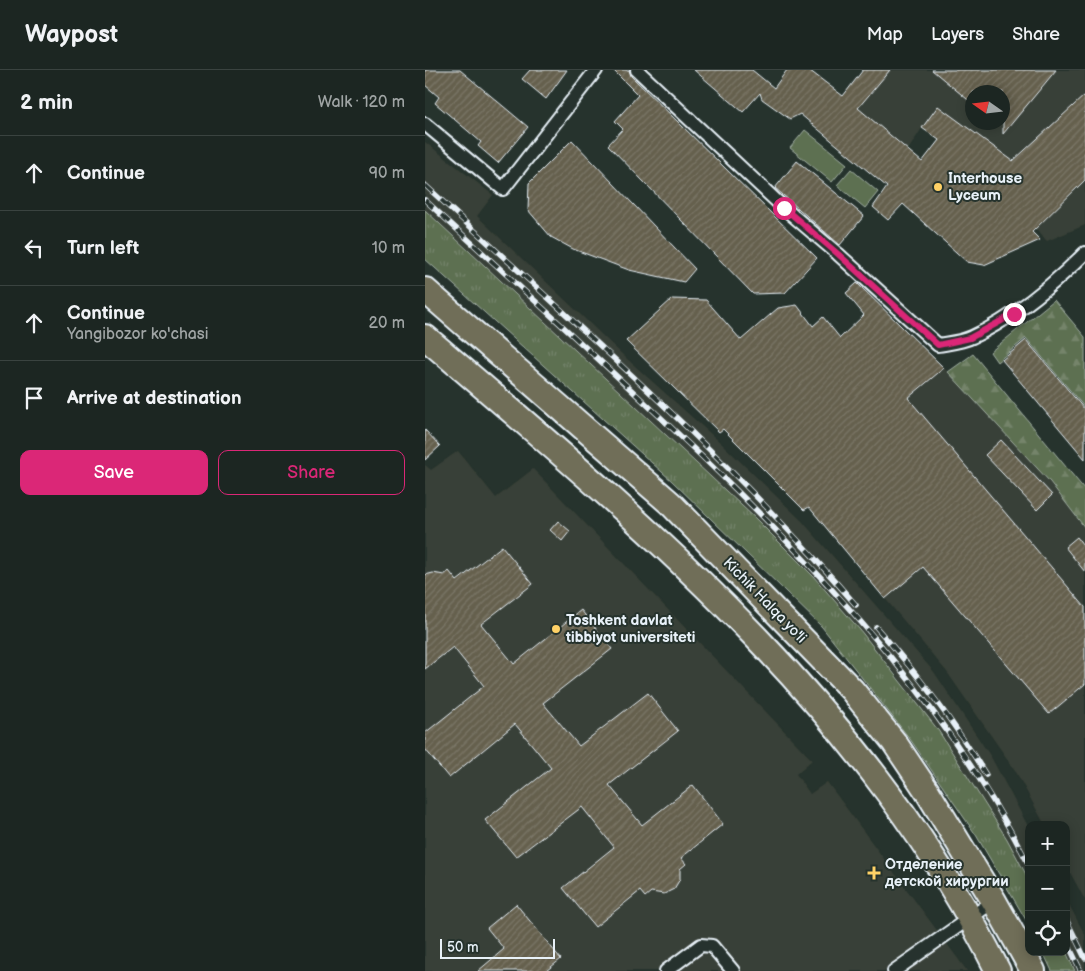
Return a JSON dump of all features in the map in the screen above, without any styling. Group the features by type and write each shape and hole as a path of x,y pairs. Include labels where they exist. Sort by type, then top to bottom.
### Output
{"highway":[{"name":"Kichik Halqa yo'li","path":"425,290 670,503 852,690 894,742 950,827 994,900 1033,971"},
{"name":"Kichik Halqa yo'li","path":"425,337 653,534 788,669 833,720 883,784 970,916 998,971"}],"street":[{"path":"425,124 503,188 596,70"},
{"path":"637,70 784,208 838,254 938,345 970,338 1014,314 1055,282 1085,252"},
{"path":"894,971 994,900"},
{"path":"666,971 701,945 707,944 712,946 733,971"}],"shaded area":[{"path":"863,70 1085,70 1085,225 1047,241 969,161 922,128 908,150 843,96"},
{"path":"425,142 493,195 477,216 626,358 722,444 802,521 934,672 991,757 1025,821 1025,873 1007,839 896,674 813,576 756,519 425,210"},
{"path":"672,299 706,300 741,340 778,308 797,305 813,326 823,317 840,338 850,328 908,398 944,368 1050,482 1085,529 1085,900 1070,872 1070,821 1043,821 1015,770 947,672 809,508 804,510 724,429 719,432 626,341"},
{"name":"Toshkent davlat tibbiyot universiteti","path":"458,451 496,498 533,469 812,760 796,774 810,794 827,782 967,971 425,971 425,465 431,470"},
{"path":"1070,907 1085,935 1085,971 1075,971 1068,956 1070,956"}],"green space":[{"path":"805,130 847,164 832,182 790,148"},
{"path":"851,169 878,192 865,208 837,185"},
{"path":"425,210 756,519 813,576 860,630 938,730 1007,839 1025,873 1025,918 976,835 910,739 822,627 672,481 425,259"},
{"path":"1054,300 1085,337 1085,408 1026,338 997,362 990,352"},
{"path":"973,354 1085,490 1085,528 1050,482 948,372"},
{"path":"1045,956 1068,956 1075,971 1052,971"}],"building":[{"path":"425,70 460,70 528,127 498,163 478,146 481,142 435,103 439,97 425,85"},
{"path":"530,70 567,70 546,99 522,79"},
{"path":"613,70 629,70 631,76 817,258 785,293 753,294 608,145 623,129 615,121 638,95"},
{"path":"694,70 752,70 774,88 787,70 809,70 843,96 863,70 890,70 858,108 922,162 939,140 922,128 938,106 965,126 965,130 971,130 1013,161 1085,95 1085,180 1032,232 1040,240 984,265 967,262 903,204 888,220 873,207 887,187 800,114 790,119 762,99 760,93 743,112"},
{"path":"932,70 1056,70 1010,126 1010,85 965,85 965,97"},
{"path":"572,140 695,269 684,282 629,270 573,249 551,237 528,210 529,183"},
{"path":"797,161 864,216 840,245 775,188"},
{"path":"857,283 944,368 908,398 1085,607 1085,684 1049,714 923,567 885,599 809,507 804,510 723,429 719,432 626,341 672,299 706,300 741,340 778,308 797,305 813,326 823,317 840,338 864,315 846,293"},
{"path":"1026,340 1085,410 1085,459 1002,360"},
{"path":"425,430 440,446 425,460"},
{"path":"1001,440 1052,495 1037,510 985,455"},
{"path":"558,521 570,531 562,541 550,530"},
{"path":"1077,537 1085,548 1085,572 1065,547"},
{"path":"502,546 533,584 481,624 514,664 581,610 612,649 543,703 579,746 648,693 678,731 609,785 642,825 693,785 723,824 681,858 686,864 680,869 680,879 674,889 664,894 651,892 645,897 640,891 595,927 563,888 614,847 582,807 516,857 485,820 551,768 515,724 449,778 425,749 425,733 484,686 453,647 425,669 425,575 433,573 444,575 449,571 457,581"},
{"path":"516,904 561,959 546,971 478,971 504,949 487,928"}],"railway":[{"path":"425,185 701,441 806,549 856,605"},
{"path":"425,200 721,475 809,564 851,610 891,657 965,757 998,809 1025,858"},
{"path":"876,627 934,698 986,775"},
{"path":"1070,927 1085,958"},
{"path":"1070,948 1081,971"}],"place":[{"name":"Interhouse Lyceum","path":"938,187"},
{"name":"Toshkent davlat tibbiyot universiteti","path":"556,629"},
{"name":"Отделение детской хирургии","path":"874,873"}],"route":[{"path":"784,208 838,254 938,345 970,338 1014,314"}]}
